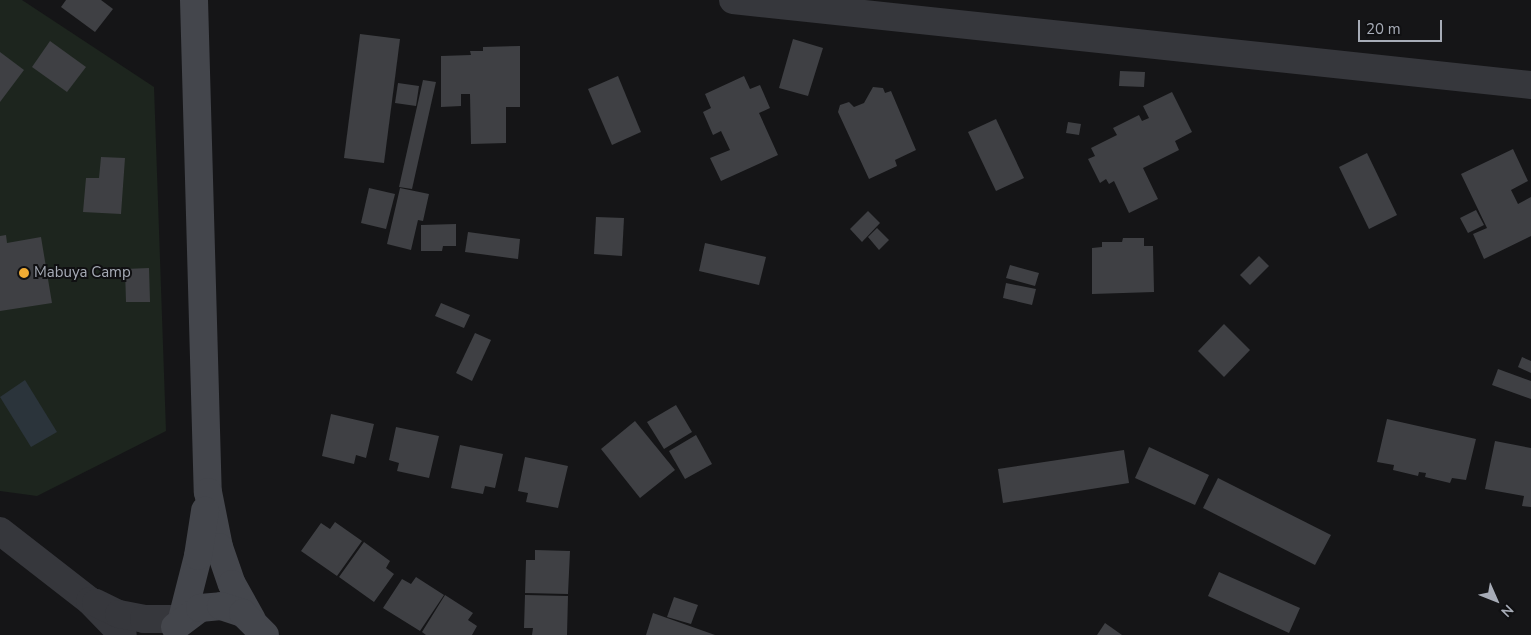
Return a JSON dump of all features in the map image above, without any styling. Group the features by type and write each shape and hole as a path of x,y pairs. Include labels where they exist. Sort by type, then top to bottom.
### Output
{"main road":[{"path":"177,627 198,556 208,492 194,0"},
{"path":"208,492 222,556 232,584 259,628"},
{"path":"177,627 211,605 232,608 259,628"}],"street":[{"path":"734,0 1531,85"},
{"path":"0,530 90,601 123,635"},
{"path":"90,601 119,614 177,627"}],"shaded area":[{"path":"0,0 22,0 154,87 166,431 37,496 0,491"},
{"path":"25,380 57,432 31,447 0,397"}],"building":[{"path":"66,0 101,0 113,9 95,32 61,7"},
{"path":"360,34 400,39 384,163 344,158"},
{"path":"793,39 823,48 808,96 779,88"},
{"path":"50,41 86,67 67,92 32,67"},
{"path":"520,46 520,107 506,107 506,143 471,144 470,94 461,94 461,106 441,107 441,56 471,55 470,51 483,51 483,47"},
{"path":"0,52 24,70 0,102"},
{"path":"1120,71 1145,72 1144,87 1119,86"},
{"path":"618,76 641,132 612,145 588,89"},
{"path":"744,76 750,89 760,85 770,108 759,113 778,155 721,181 710,158 730,150 721,131 713,135 703,112 711,108 705,94"},
{"path":"423,80 436,82 412,189 399,187"},
{"path":"398,83 419,86 416,106 395,103"},
{"path":"873,87 883,88 885,93 891,91 916,150 895,160 897,166 869,179 838,112 840,105 849,102 854,107 864,103"},
{"path":"1172,92 1192,132 1175,141 1179,150 1143,168 1158,199 1129,213 1114,181 1109,184 1106,179 1100,183 1088,159 1095,156 1091,148 1117,135 1113,128 1139,115 1142,121 1149,118 1143,106"},
{"path":"996,119 1024,178 996,191 968,132"},
{"path":"1068,122 1081,124 1079,135 1066,133"},
{"path":"1513,149 1528,181 1511,190 1518,204 1531,197 1531,236 1484,259 1473,234 1487,228 1461,174"},
{"path":"1367,153 1397,215 1369,229 1339,167"},
{"path":"101,157 125,158 121,214 83,212 86,178 99,178"},
{"path":"369,188 395,194 386,229 361,223"},
{"path":"400,188 429,194 423,221 418,220 411,250 387,244"},
{"path":"1476,210 1484,225 1468,233 1460,218"},
{"path":"868,211 880,223 862,242 850,229"},
{"path":"596,217 624,218 622,256 594,254"},
{"path":"456,224 456,246 443,246 442,251 421,251 421,225"},
{"path":"877,228 889,240 879,250 868,237"},
{"path":"468,232 520,239 518,259 465,252"},
{"name":"Mabuya Camp","path":"6,235 7,243 41,237 52,303 0,311 0,236"},
{"path":"1123,238 1144,238 1144,246 1153,246 1154,292 1092,294 1092,248 1102,247 1102,242 1122,242"},
{"path":"705,243 766,257 759,285 699,271"},
{"path":"1259,256 1269,266 1250,285 1240,275"},
{"path":"1010,265 1039,273 1035,286 1006,278"},
{"path":"149,268 150,302 126,302 125,269"},
{"path":"1006,283 1036,289 1032,305 1003,298"},
{"path":"441,303 470,315 464,328 435,316"},
{"path":"1224,324 1250,350 1224,377 1198,351"},
{"path":"475,333 491,340 472,381 456,373"},
{"path":"1522,357 1531,361 1531,373 1518,367"},
{"path":"1498,369 1531,381 1531,399 1492,385"},
{"path":"676,405 692,432 664,449 647,422"},
{"path":"331,414 374,424 366,458 356,455 354,464 322,456"},
{"path":"1387,419 1476,439 1466,480 1452,478 1450,483 1425,477 1426,473 1419,472 1418,476 1393,470 1394,465 1377,462"},
{"path":"635,421 675,470 640,498 601,449"},
{"path":"396,427 439,436 429,478 397,471 399,463 389,460"},
{"path":"696,435 712,464 685,479 669,451"},
{"path":"1495,441 1531,448 1531,507 1522,506 1524,496 1485,489"},
{"path":"460,445 503,454 495,488 485,486 483,494 451,488"},
{"path":"1149,447 1209,475 1195,505 1135,478"},
{"path":"1124,450 1129,483 1003,503 998,469"},
{"path":"525,457 568,466 558,508 526,502 528,493 518,491"},
{"path":"1218,478 1331,535 1315,565 1203,508"},
{"path":"335,522 362,541 337,576 301,551 321,523 330,529"},
{"path":"364,542 390,561 386,568 394,574 374,602 339,577"},
{"path":"535,550 570,551 568,594 525,593 526,560 535,560"},
{"path":"1219,572 1300,608 1289,633 1208,596"},
{"path":"416,577 444,595 420,631 383,608 402,579 411,584"},
{"path":"445,595 473,613 468,620 477,626 472,635 426,635 422,632"},
{"path":"525,595 568,596 567,635 532,635 533,628 524,628"},
{"path":"674,597 698,605 691,624 667,617"},
{"path":"653,613 715,635 646,635"},
{"path":"1105,623 1122,635 1097,635"}],"place":[{"name":"Mabuya Camp","path":"24,273"}]}
